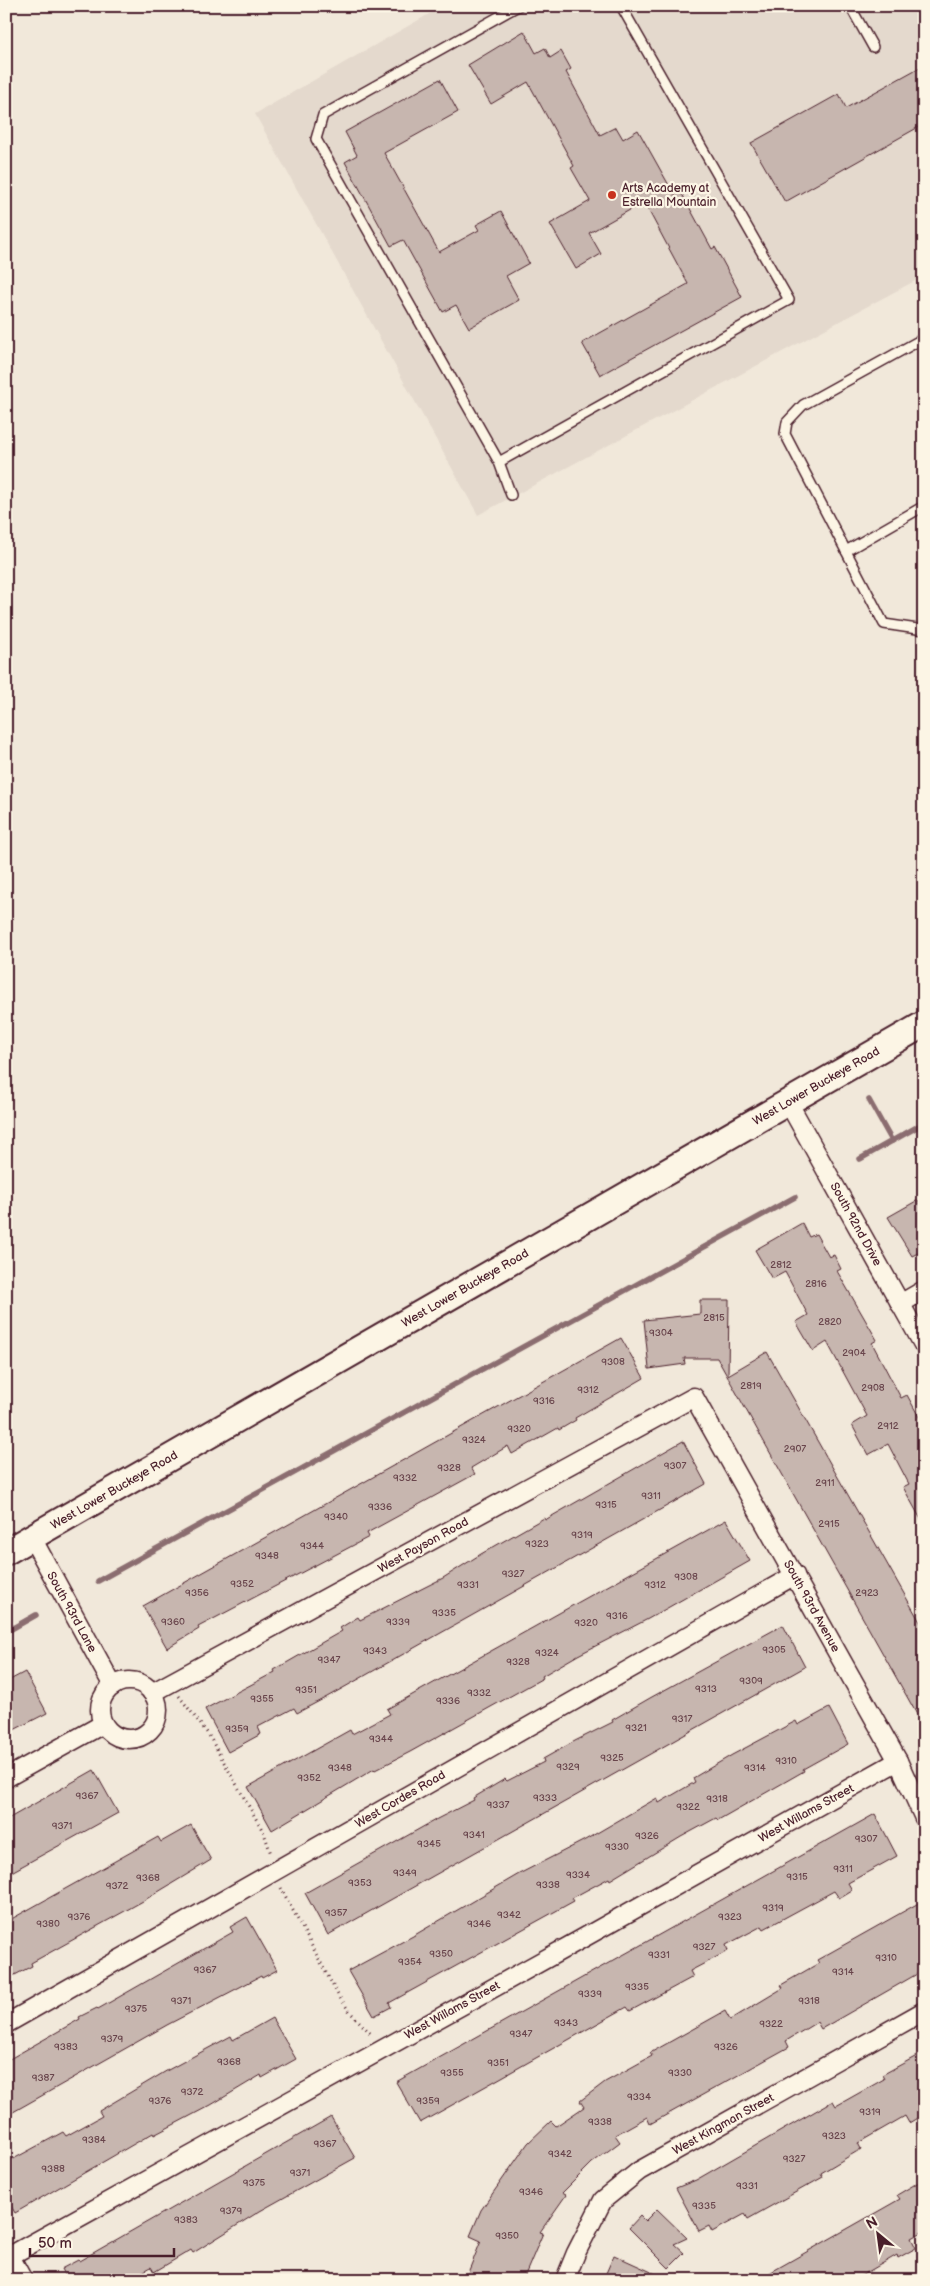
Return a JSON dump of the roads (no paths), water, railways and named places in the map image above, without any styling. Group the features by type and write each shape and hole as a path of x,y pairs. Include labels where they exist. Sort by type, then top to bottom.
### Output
{"main road":[{"name":"West Lower Buckeye Road","path":"6,1552 924,1024"}],"street":[{"name":"South 92nd Drive","path":"788,1102 924,1346"},
{"path":"900,1304 924,1290"},
{"name":"South 93rd Avenue","path":"694,1397 898,1761 924,1818"},
{"name":"West Payson Road","path":"152,1693 694,1397"},
{"name":"South 93rd Lane","path":"32,1538 113,1686"},
{"name":"West Cordes Road","path":"6,2024 795,1575"},
{"path":"121,1683 138,1683 152,1693 158,1711 156,1720 144,1735 136,1739 116,1737 103,1724 100,1707 107,1692 113,1686 121,1683"},
{"path":"6,1778 103,1724"},
{"name":"West Willams Street","path":"8,2257 898,1761"},
{"name":"West Kingman Street","path":"566,2280 576,2253 603,2200 639,2171 924,2011"},
{"path":"8,2257 23,2280"}],"lane":[{"path":"510,495 499,462 316,138 323,114 518,6"},
{"path":"499,462 789,300 621,6"},
{"path":"850,6 873,47"},
{"path":"924,338 803,405 787,422 785,434 884,624 924,630"},
{"path":"846,551 924,506"}],"waterway":[{"path":"869,1100 892,1141"},
{"path":"860,1159 924,1123"},
{"path":"98,1581 795,1197"},
{"path":"6,1632 36,1615"}],"place":[{"name":"Arts Academy at Estrella Mountain","path":"612,195"}]}
